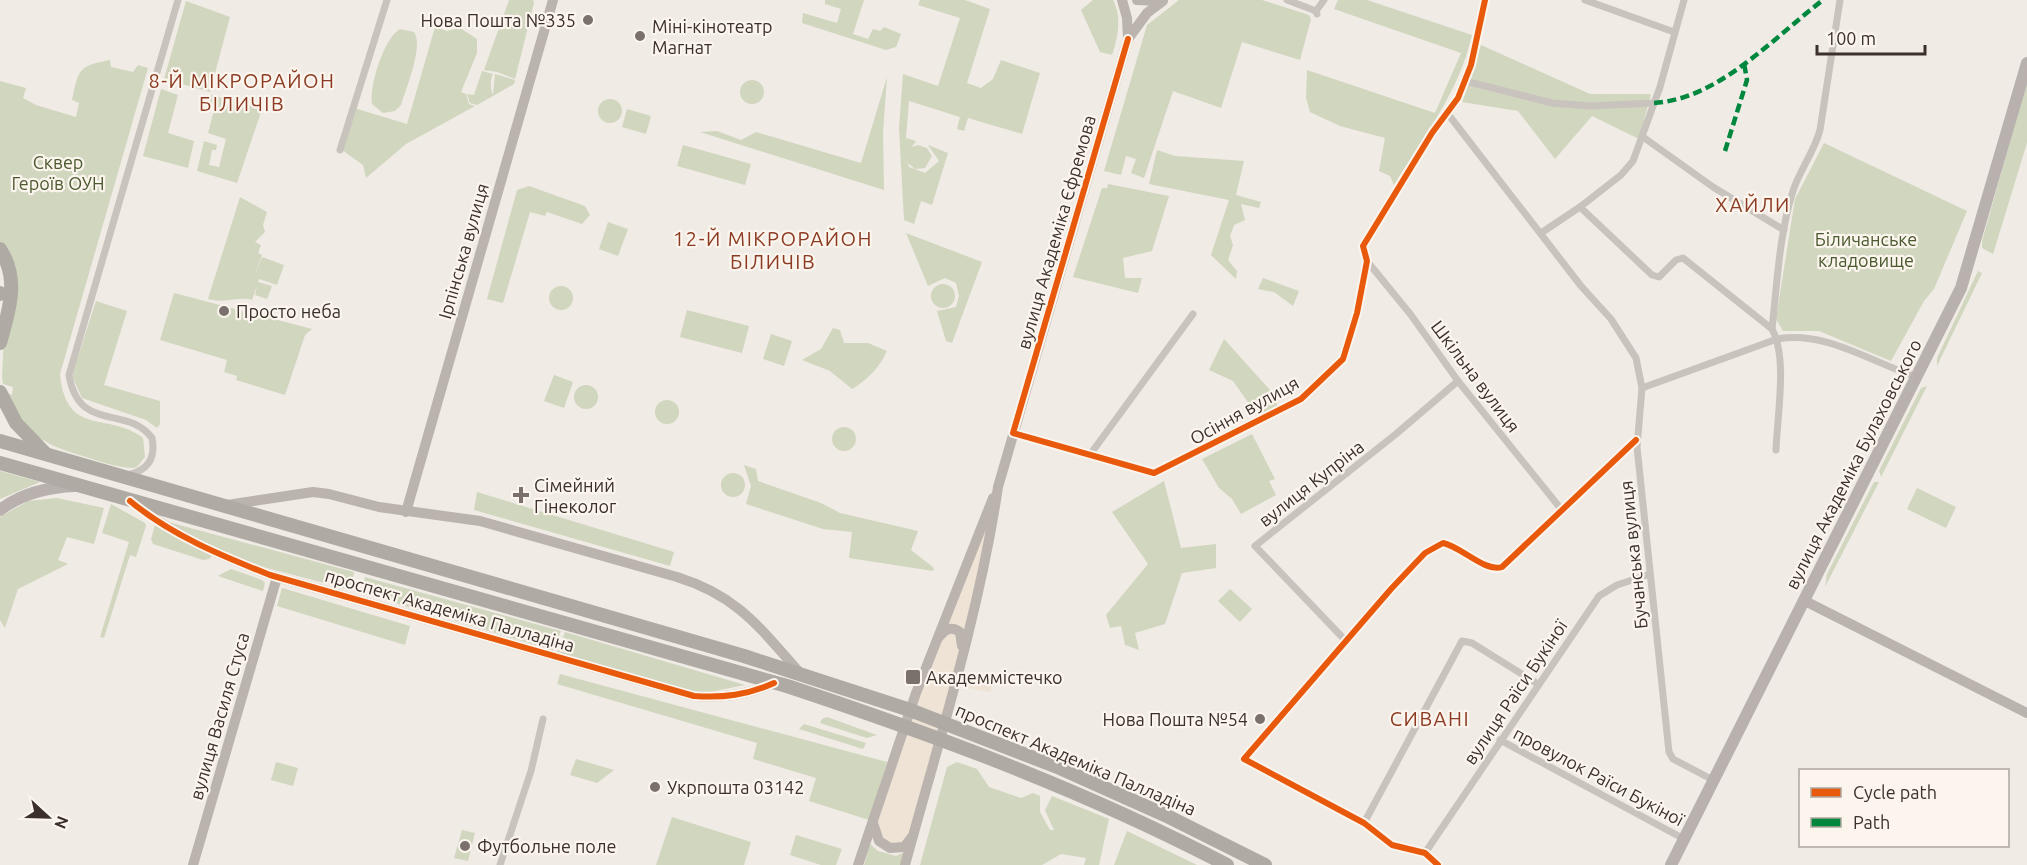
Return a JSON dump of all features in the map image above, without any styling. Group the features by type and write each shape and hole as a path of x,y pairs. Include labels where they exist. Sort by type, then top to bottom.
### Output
{"highway":[{"path":"0,249 11,274 12,292 0,343"},
{"path":"0,392 16,423 46,453"},
{"name":"проспект Академіка Палладіна","path":"0,441 800,673 946,723 1090,781 1265,865"},
{"name":"проспект Академіка Палладіна","path":"0,463 774,682 904,726 1084,796 1160,830 1227,865"}],"main road":[{"name":"вулиця Академіка Булаховського","path":"1671,865 1961,288 1970,264 2027,63"},
{"path":"0,510 15,501 44,490 82,486"}],"street":[{"path":"122,476 136,473 150,462 154,454 152,438 140,426 93,412 81,405 72,391 69,375 178,0"},
{"path":"340,150 387,0"},
{"name":"Ірпінська вулиця","path":"406,512 553,0"},
{"name":"вулиця Академіка Єфремова","path":"906,865 942,740 991,530 998,487 1128,39 1128,18 1122,0"},
{"path":"1137,0 1149,3 1164,1"},
{"path":"1287,0 1316,12 1324,0"},
{"name":"Осіння вулиця","path":"1013,433 1089,456 1154,472 1301,399 1343,358 1357,313 1367,261 1363,246 1432,133 1448,114 1465,81 1485,0"},
{"path":"1586,0 1674,32"},
{"path":"1541,233 1580,207 1621,175 1633,161 1643,137 1683,0"},
{"path":"1772,329 1784,230 1795,183 1817,143 1840,0"},
{"name":"вулиця Академіка Єфремова","path":"1128,39 1146,13 1164,1"},
{"path":"1465,81 1552,103 1590,106 1653,103"},
{"name":"Бучанська вулиця","path":"1448,114 1630,344 1640,370 1642,388 1636,440 1668,753 1673,759 1713,780"},
{"path":"1643,137 1713,187 1784,230"},
{"path":"1580,207 1652,275 1659,277 1676,260 1683,258 1772,329 1777,339 1780,358 1776,450"},
{"name":"Шкільна вулиця","path":"1367,261 1411,315 1458,381 1561,509"},
{"path":"1089,456 1193,314"},
{"path":"1642,388 1777,339 1796,335 1812,338 1917,377"},
{"name":"вулиця Купріна","path":"1345,640 1255,546 1388,441 1458,381"},
{"path":"1438,865 1425,853 1392,845 1364,823 1244,759 1289,709 1345,640 1425,553 1437,544 1450,544 1487,566 1498,569 1636,440"},
{"name":"вулиця Академіка Єфремова","path":"858,865 904,726 982,518 998,487"},
{"name":"проспект Академіка Палладіна","path":"223,506 313,492 406,512 480,521 703,586 736,605 800,673"},
{"name":"проспект Академіка Палладіна","path":"130,501 148,516 205,548 277,577 694,696 734,696 755,691 774,682"},
{"name":"вулиця Раїси Букіної","path":"1425,853 1599,596 1617,585 1650,574"},
{"name":"вулиця Василя Стуса","path":"193,865 277,577"},
{"path":"1805,601 2027,713"},
{"path":"937,639 946,629 957,630 963,636 962,655"},
{"path":"1364,823 1426,713 1462,641 1472,643 1538,684"},
{"path":"501,865 531,771 543,719"},
{"name":"провулок Раїси Букіної","path":"1500,740 1684,839"},
{"path":"873,823 879,841 890,848 904,847 915,829"}],"green space":[{"path":"509,0 533,0 534,3 515,79 484,70"},
{"path":"825,0 864,0 853,34 868,39 873,29 880,31 884,27 901,34 896,47 886,50 802,23 803,13 837,23 841,9 825,4"},
{"path":"920,0 965,0 990,9 967,83 981,88 993,79 1001,60 1040,73 1022,134 968,118 964,131 957,129 960,117 909,101 906,138 916,141 912,147 918,145 927,148 932,156 925,168 915,169 908,163 909,167 925,173 939,161 928,145 948,153 932,205 921,201 914,224 904,220 899,128 903,74 938,86 960,18 918,5"},
{"path":"1093,0 1113,0 1116,7 1118,27 1112,55 1100,52 1081,10"},
{"path":"1179,0 1262,0 1309,15 1311,19 1300,60 1242,42 1221,108 1173,91 1144,178 1131,173 1136,159 1126,156 1121,175 1104,171 1147,25"},
{"path":"1338,0 1367,0 1472,35 1459,76 1450,95 1394,185 1390,176 1379,171 1385,138 1340,126 1310,112 1306,98 1307,70 1435,113 1461,53 1334,9"},
{"path":"186,1 230,17 210,92 164,79"},
{"path":"435,27 447,31 460,28 477,39 477,53 461,92 466,94 469,104 475,106 406,144 366,178 363,165 342,150 354,108 407,124"},
{"path":"400,29 414,32 417,38 416,57 401,105 395,111 383,113 372,104 375,75 388,42"},
{"path":"1481,45 1590,94 1651,94 1639,139 1592,116 1555,159 1518,111 1462,102"},
{"name":"Сквер Героїв ОУН","path":"110,60 111,67 133,72 138,65 148,68 60,374 64,394 71,407 80,415 130,430 143,438 145,457 137,467 132,468 120,467 70,452 36,435 13,407 5,392 12,395 13,387 3,384 2,377 8,253 0,241 0,81 26,88 23,98 36,105 76,117 79,103 72,100 79,75 92,64"},
{"path":"482,71 493,74 491,90 493,95 495,74 515,80 514,84 477,105 470,103 467,94 474,95"},
{"path":"887,77 883,133 884,190 700,132 717,131 741,140 756,132 861,163"},
{"path":"752,80 761,83 764,92 761,101 752,104 743,101 740,92 743,83"},
{"path":"2027,81 2027,143 1993,254 1982,248 1982,241"},
{"path":"161,89 178,95 168,133 194,141 188,168 143,156"},
{"path":"211,95 262,109 237,183 197,171 204,141 217,145 216,150 212,150 209,165 219,167 226,139 208,133 214,110 207,107"},
{"path":"610,99 619,102 622,111 619,120 610,123 601,120 598,111 601,102"},
{"path":"627,109 651,116 646,134 622,127"},
{"name":"Біличанське кладовище","path":"1824,143 1967,211 1934,289 1924,301 1891,361 1819,331 1783,331 1776,319 1795,199"},
{"path":"683,145 751,164 745,185 677,166"},
{"path":"1157,150 1175,156 1244,161 1236,195 1261,202 1259,208 1241,204 1245,220 1234,225 1230,236 1233,245 1228,260 1237,271 1236,279 1211,255 1229,200 1149,184"},
{"path":"1108,184 1169,196 1152,251 1123,258 1125,278 1142,278 1138,293 1073,277 1102,188 1107,188"},
{"path":"529,186 585,206 590,215 582,224 547,212 545,216 530,212 503,303 487,299 517,190"},
{"path":"240,197 267,212 263,225 265,232 255,242 261,245 258,253 262,255 254,277 262,257 284,265 277,285 259,279 258,282 272,286 267,299 255,295 257,286 252,300 208,299"},
{"path":"608,222 628,229 618,256 599,249"},
{"path":"906,233 982,262 952,343 946,341 937,311 956,307 959,296 956,283 945,278 928,286"},
{"path":"1978,271 1982,273 1937,366 1937,358"},
{"path":"1263,278 1299,291 1293,306 1274,292 1258,289"},
{"path":"943,284 952,287 955,296 952,305 943,308 934,305 931,296 934,287"},
{"path":"561,286 570,289 573,298 570,307 561,310 552,307 549,298 552,289"},
{"path":"174,293 312,329 305,335 285,395 236,380 237,376 224,372 227,360 160,340"},
{"path":"96,301 127,311 104,385 160,401 160,424 157,428 146,420 82,398 73,378 73,372"},
{"path":"687,310 749,326 742,353 680,337"},
{"path":"833,328 840,330 844,343 868,343 887,351 873,373 852,389 830,371 802,360 821,349"},
{"path":"771,334 792,341 784,366 763,359"},
{"path":"1224,339 1278,399 1276,409 1257,415 1233,381 1209,370"},
{"path":"554,375 573,382 564,408 544,401"},
{"path":"586,385 595,388 598,397 595,406 586,409 577,406 574,397 577,388"},
{"path":"1927,386 1881,477 1879,471 1921,388"},
{"path":"667,400 676,403 679,412 676,421 667,424 658,421 655,412 658,403"},
{"path":"844,427 853,430 856,439 853,448 844,451 835,448 832,439 835,430"},
{"path":"1252,434 1275,479 1269,481 1276,495 1241,514 1232,499 1219,488 1202,459"},
{"path":"744,465 756,469 758,481 821,503 840,513 918,531 911,550 934,568 933,571 849,558 852,532 823,529 746,504 751,486"},
{"path":"0,471 40,482 0,499"},
{"path":"733,473 742,476 745,485 742,494 733,497 724,494 721,485 724,476"},
{"path":"1164,481 1181,548 1216,544 1216,568 1182,573 1165,624 1135,633 1139,650 1125,645 1121,626 1110,628 1106,615 1148,564 1112,512"},
{"path":"1874,482 1879,482 1825,587 1827,574"},
{"path":"1917,488 1956,507 1946,528 1907,509"},
{"path":"477,492 674,552 670,566 474,510"},
{"path":"57,498 104,508 94,544 67,537 58,560 68,564 18,589 5,628 0,620 0,517 28,501"},
{"path":"111,504 145,523 146,526 136,557 130,555 104,638 100,637 129,542 102,533"},
{"path":"157,519 354,572 351,590 267,568 208,547"},
{"path":"155,525 213,555 203,560 153,544 151,539"},
{"path":"231,569 262,580 265,583 263,591 218,576"},
{"path":"365,577 561,631 553,650 361,593"},
{"path":"282,588 410,626 405,645 277,606"},
{"path":"1230,589 1252,609 1240,622 1218,601"},
{"path":"565,632 745,685 710,692 695,692 557,652"},
{"path":"560,674 887,762 869,820 809,801 816,778 753,759 757,743 557,684"},
{"path":"827,717 877,735 867,738 820,723"},
{"path":"804,724 866,743 863,749 799,729"},
{"path":"576,759 614,770 597,783 570,775"},
{"path":"276,762 298,768 293,786 271,780"},
{"path":"957,762 977,769 989,787 1021,798 1033,793 1040,796 1040,812 1050,830 1054,830 1045,810 1052,796 1109,819 1099,865 1084,865 1086,858 1061,854 1042,865 920,865 947,767"},
{"path":"672,817 751,842 744,865 656,865"},
{"name":"Футбольне поле","path":"462,830 475,833 468,861 454,858"},
{"path":"1127,831 1197,865 1114,865"},
{"path":"796,835 842,849 836,865 821,865 790,855"},
{"path":"870,844 878,851 896,856 907,851 903,865 864,865"}],"shaded area":[{"path":"998,487 969,625 915,829 897,849 873,829 904,726"},
{"path":"965,672 994,682 990,692 962,687"}],"marked path":[{"path":"1654,103 1678,99 1701,91 1723,79 1823,0"},
{"path":"1725,151 1747,80 1744,63"}],"cycle path":[{"path":"1128,39 1013,433 1154,473 1301,399 1343,359 1357,313 1367,261 1363,246 1432,133 1458,98 1471,65 1485,0"},
{"path":"1438,865 1425,853 1392,845 1364,823 1244,759 1425,553 1443,543 1488,566 1502,567 1636,440"},
{"path":"130,501 180,534 215,552 270,575 694,696 735,695 774,683"}],"place":[{"name":"Нова Пошта №335","path":"588,20"},
{"name":"Міні-кінотеатр Магнат","path":"640,36"},
{"name":"Просто неба","path":"224,311"},
{"name":"Сімейний Гінеколог","path":"521,495"},
{"name":"Академмістечко","path":"913,677"},
{"name":"Нова Пошта №54","path":"1260,719"},
{"name":"Укрпошта 03142","path":"655,787"},
{"name":"Футбольне поле","path":"465,846"}],"district":[{"name":"8-Й МІКРОРАЙОН БІЛИЧІВ","path":"242,92"},
{"name":"ХАЙЛИ","path":"1753,204"},
{"name":"12-Й МІКРОРАЙОН БІЛИЧІВ","path":"773,250"},
{"name":"СИВАНІ","path":"1430,718"}]}
